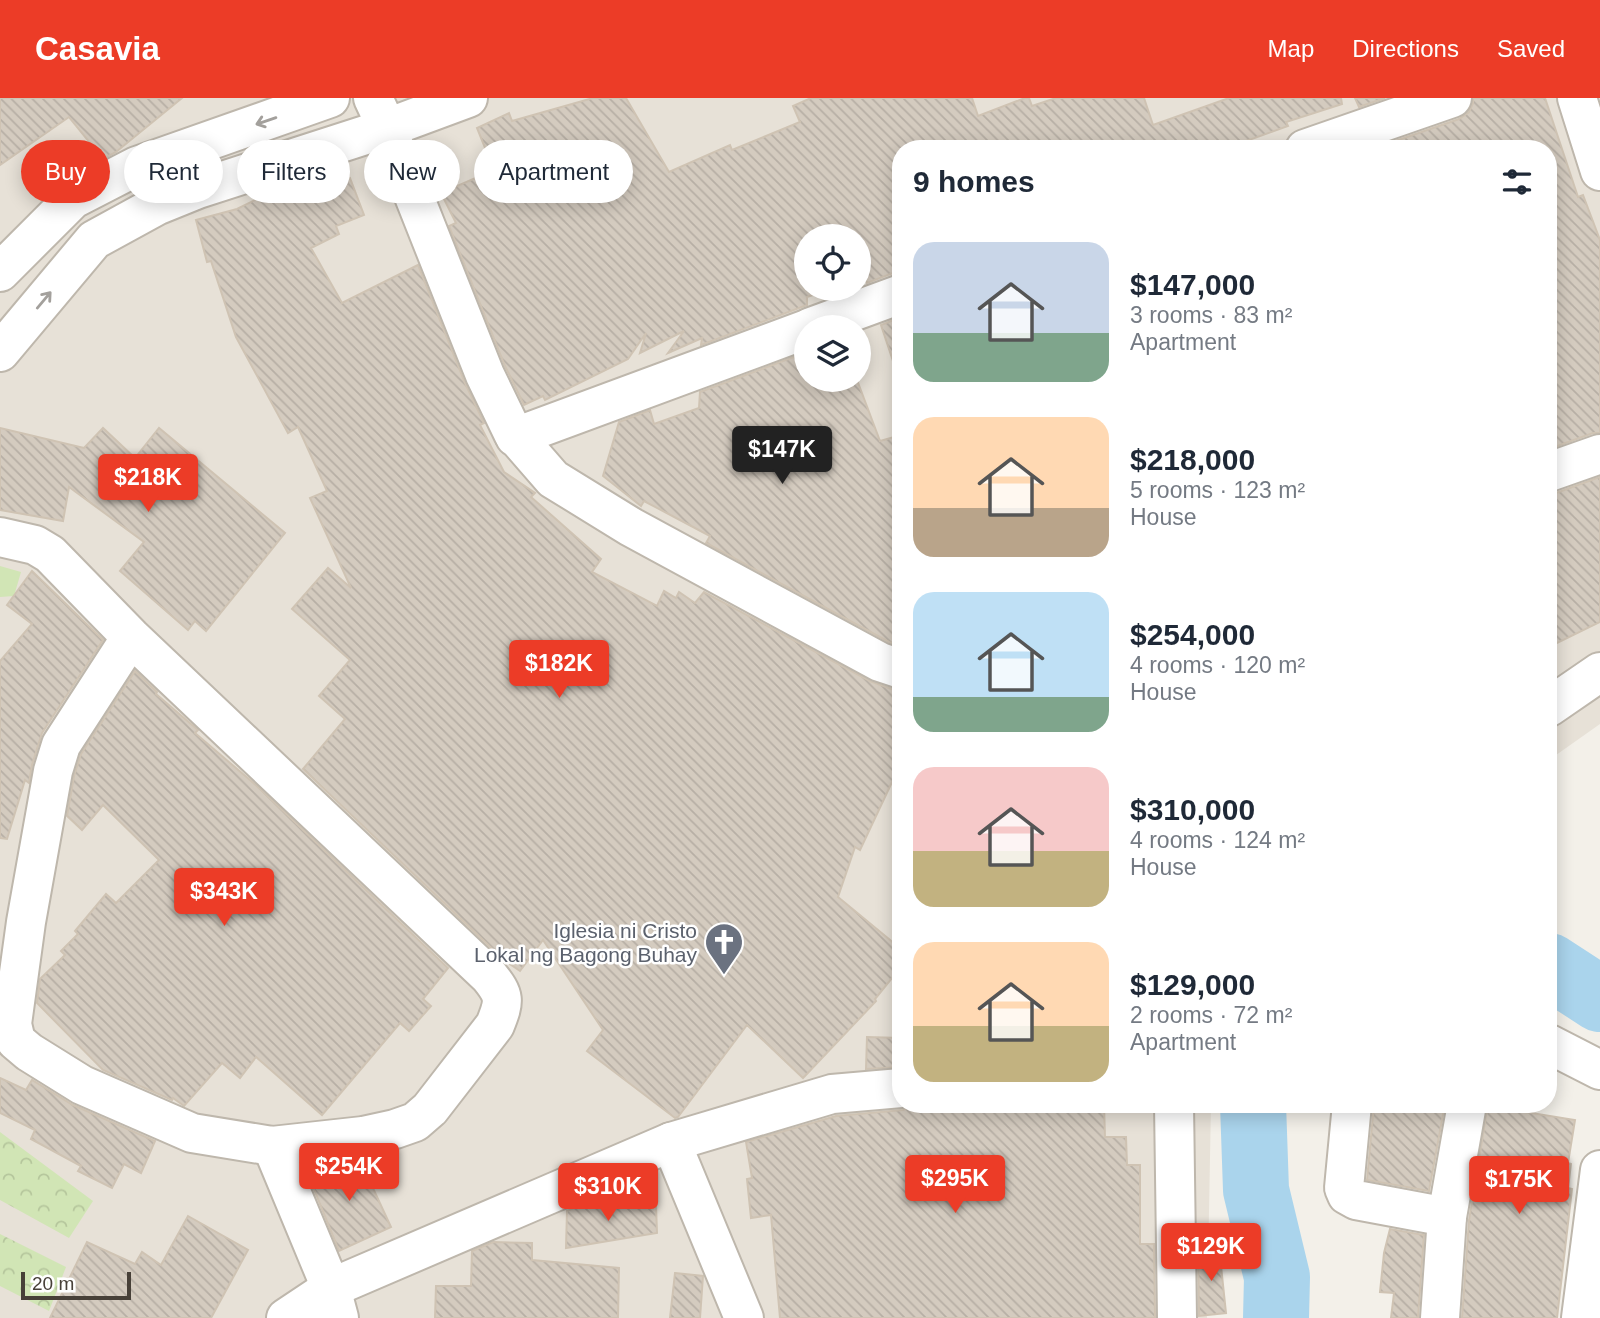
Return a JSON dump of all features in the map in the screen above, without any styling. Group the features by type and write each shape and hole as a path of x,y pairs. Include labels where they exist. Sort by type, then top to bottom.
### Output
{"street":[{"path":"0,272 73,199 137,166 330,98"},
{"path":"0,352 94,240 156,206 380,113 468,98"},
{"path":"1331,140 1452,98"},
{"path":"1577,98 1600,171"},
{"path":"380,113 485,375 515,437 553,479 631,527 880,662 892,666"},
{"path":"844,315 892,297"},
{"path":"515,437 794,334"},
{"path":"1557,469 1600,454"},
{"path":"0,537 35,545 50,554 131,637 489,976 503,997 495,1024 430,1109 415,1122 363,1136 272,1146 192,1133 82,1086 16,1041 12,1024 26,922 57,758 61,745 131,637"},
{"path":"1557,702 1600,672"},
{"path":"1557,1048 1600,1070"},
{"path":"286,1318 335,1303 670,1142 832,1094 892,1089"},
{"path":"1174,1113 1177,1318"},
{"path":"1351,1113 1344,1188 1347,1195 1356,1200 1447,1217"},
{"path":"1440,1318 1447,1217 1465,1113"},
{"path":"670,1142 744,1318"},
{"path":"272,1146 335,1303"},
{"path":"1581,1318 1600,1170"}],"shaded area":[{"path":"0,98 1600,98 1600,724 1557,754 1557,140 892,140 892,1113 1211,1113 1207,1318 0,1318"}],"green space":[{"path":"0,566 21,572 14,596 0,597"},
{"path":"0,1132 93,1201 69,1238 0,1200"},
{"path":"0,1234 66,1267 49,1311 0,1286"}],"building":[{"path":"0,98 182,98 131,140 124,140 124,145 110,155 110,140 88,140 69,117 36,140 21,140 21,150 0,165"},
{"path":"593,98 626,98 669,172 730,145 732,150 800,122 793,106 811,98 972,98 978,116 1025,98 1029,98 1032,106 1056,98 1144,98 1153,125 1229,98 1341,98 1342,104 1286,122 1288,126 1249,140 892,140 892,273 871,281 871,224 794,224 794,301 807,301 807,305 701,345 702,338 668,353 684,331 640,353 646,333 628,359 545,400 543,396 524,405 505,366 449,226 456,223 446,203 460,203 460,185 474,179 474,203 633,203 633,140 482,140 477,128 509,113 512,121"},
{"path":"1355,98 1385,98 1359,107"},
{"path":"1473,98 1545,98 1578,197 1583,195 1600,240 1600,433 1557,446 1557,140 1398,140 1459,119 1469,112"},
{"path":"350,178 364,215 336,226 339,234 311,248 342,303 418,265 465,383 484,423 480,425 504,472 535,493 531,497 601,559 592,572 657,606 664,591 676,598 679,592 695,603 704,592 870,681 892,689 892,782 860,850 855,847 838,897 892,942 892,978 876,1001 803,1078 747,1025 675,1118 587,1051 603,1030 543,940 520,971 504,960 303,769 345,719 319,696 350,660 292,609 328,568 351,588 310,498 327,491 298,427 288,433 236,337 211,261 207,262 196,220 249,203 350,203"},
{"path":"892,321 892,358 881,325"},
{"path":"794,357 794,392 862,392 880,441 892,438 892,643 706,543 710,536 644,501 641,506 603,476 619,422 650,410 654,424 699,408 700,392"},
{"path":"0,428 84,448 103,428 135,458 159,428 285,533 206,631 195,621 188,630 120,571 144,542 69,487 63,521 0,510"},
{"path":"1600,477 1600,622 1557,643 1557,493"},
{"path":"32,571 103,640 42,733 29,783 25,780 7,839 0,838 0,661 32,624 7,605"},
{"path":"135,671 156,694 198,730 195,733 257,786 448,968 423,999 431,1006 409,1031 400,1023 322,1115 256,1057 240,1078 222,1063 184,1106 173,1098 172,1100 103,1070 37,1003 40,979 65,955 61,951 78,934 75,931 106,894 116,903 159,860 103,805 82,830 67,816 81,754"},
{"path":"867,1037 892,1038 892,1068 866,1069"},
{"path":"0,1078 26,1090 32,1080 73,1105 155,1141 141,1173 124,1164 112,1188 78,1171 81,1166 31,1139 35,1130 0,1113"},
{"path":"892,1111 1104,1113 1105,1137 1126,1137 1127,1165 1140,1165 1140,1244 1154,1244 1155,1318 780,1318 771,1215 751,1218 747,1179 752,1178 746,1142 836,1116"},
{"path":"1373,1113 1443,1113 1429,1191 1367,1180"},
{"path":"1487,1113 1531,1113 1575,1120 1568,1163 1571,1164 1568,1188 1572,1189 1557,1318 1462,1318 1469,1220"},
{"path":"359,1158 391,1227 339,1251 309,1177 347,1160"},
{"path":"598,1200 598,1206 656,1205 657,1233 566,1248 567,1211"},
{"path":"188,1216 248,1250 211,1318 50,1318 87,1242 135,1264 142,1252 161,1265"},
{"path":"1390,1229 1424,1235 1418,1318 1391,1318 1394,1293 1380,1292 1384,1253"},
{"path":"493,1242 532,1243 532,1260 619,1268 618,1318 435,1318 436,1286 471,1286 472,1251"},
{"path":"1219,1247 1226,1313 1199,1316 1198,1249"},
{"path":"675,1273 703,1276 700,1318 670,1318"}],"waterway":[{"path":"1557,971 1600,999"},
{"path":"1253,1113 1256,1190 1277,1277 1276,1318"}],"place":[{"name":"Iglesia ni Cristo Lokal ng Bagong Buhay","path":"724,976"}]}
